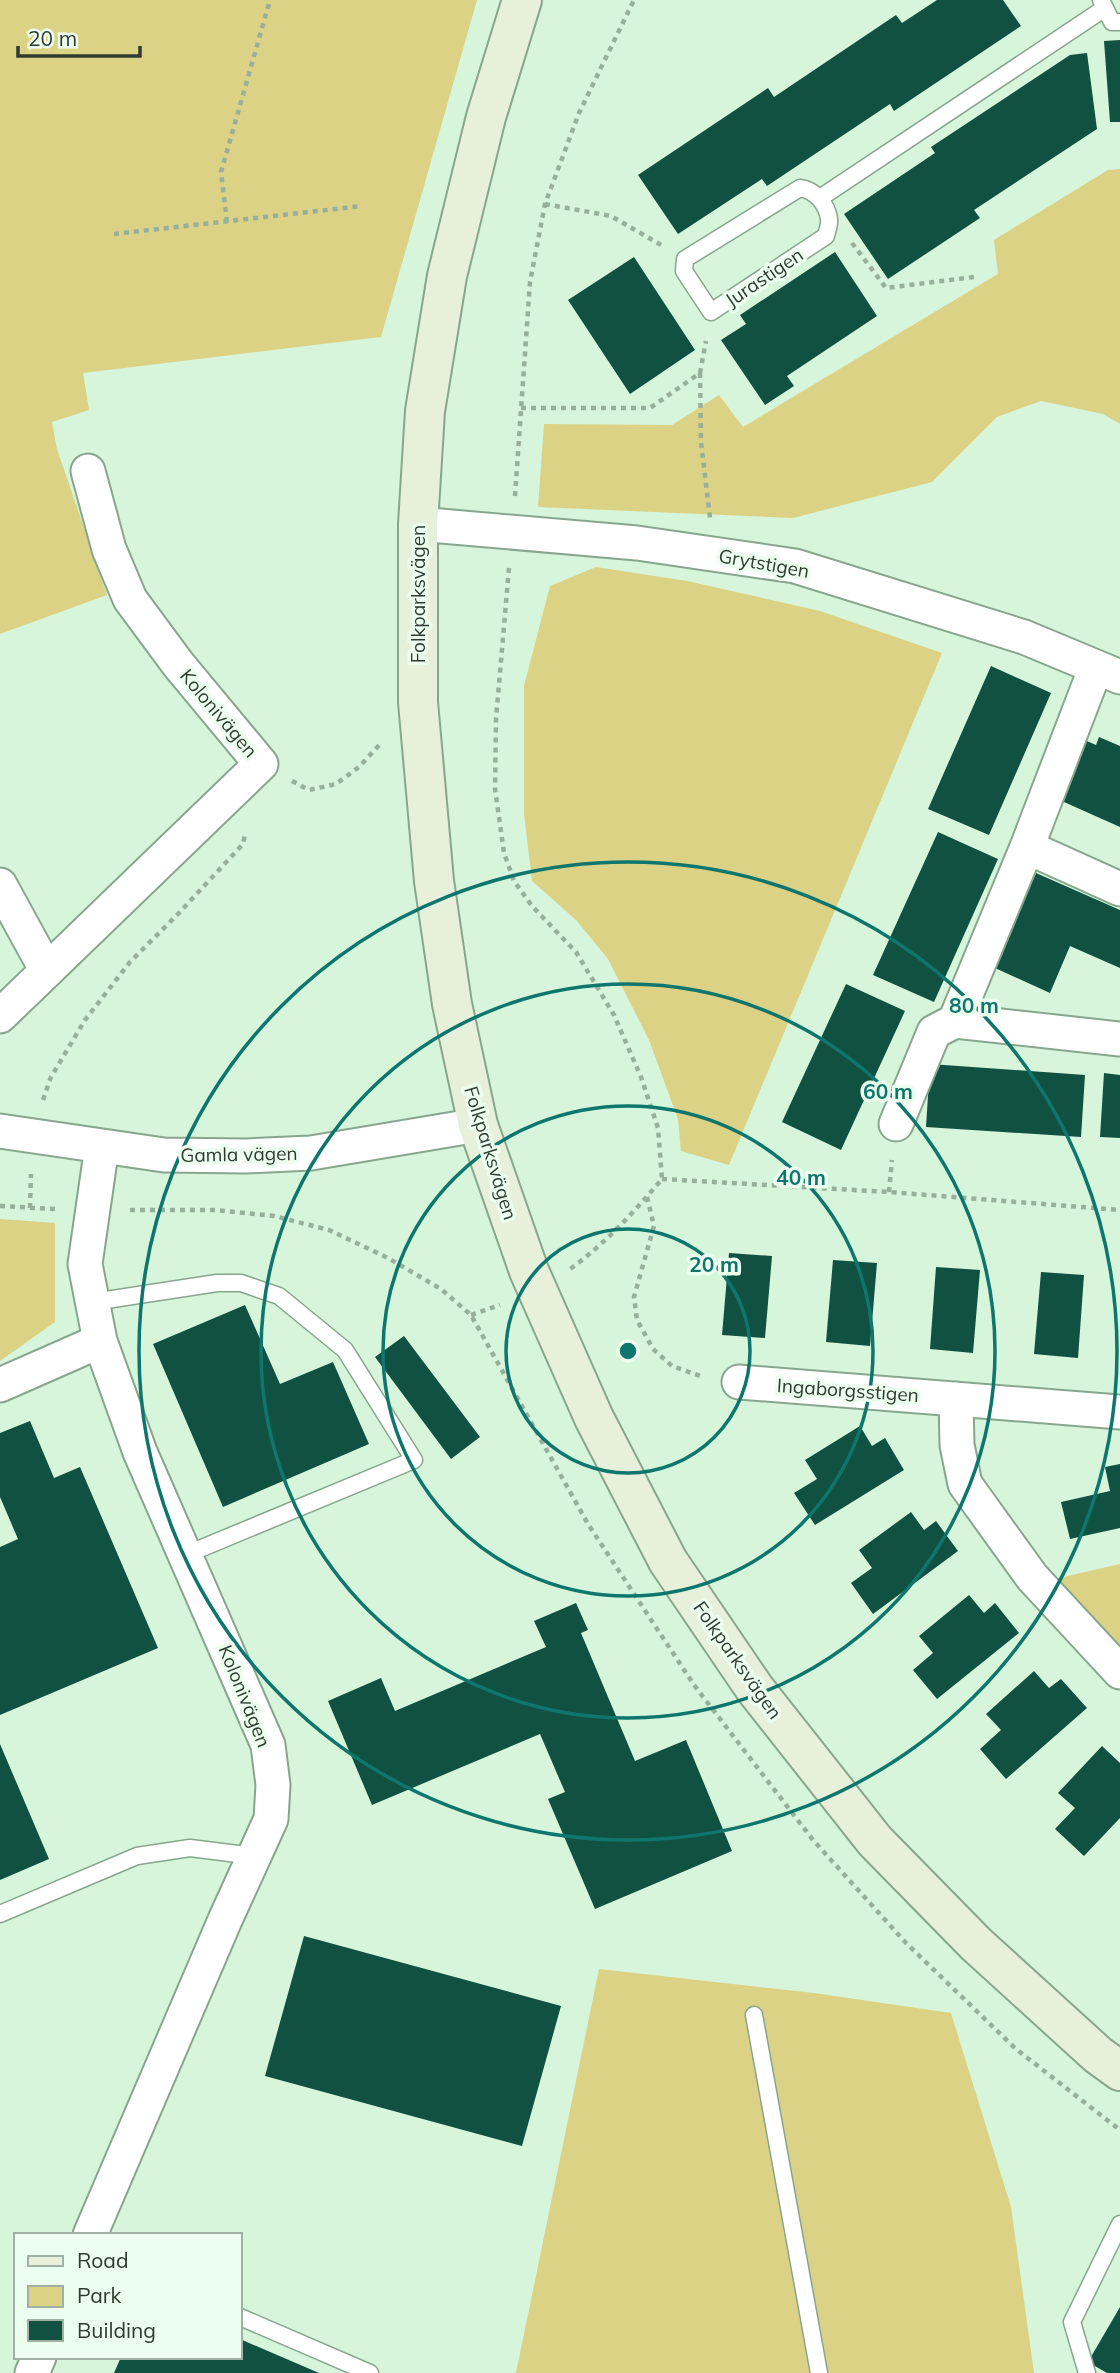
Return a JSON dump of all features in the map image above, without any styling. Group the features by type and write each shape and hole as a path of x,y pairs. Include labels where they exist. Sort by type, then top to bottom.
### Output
{"main road":[{"name":"Folkparksvägen","path":"522,0 486,117 447,276 425,411 418,524 418,702 434,881 452,1004 478,1125 535,1284 594,1418 668,1562 755,1689 875,1841 976,1944 1098,2055 1120,2071"}],"street":[{"name":"Kolonivägen","path":"3,1005 47,971 261,764 178,664 130,599 109,549 88,471"},
{"name":"Grytstigen","path":"418,524 637,542 795,566 1024,637 1108,672 1027,847 955,1021 934,1032 896,1124"},
{"path":"1027,847 1120,888"},
{"path":"0,885 47,971"},
{"path":"955,1021 1120,1039"},
{"name":"Gamla vägen","path":"0,1131 164,1155 246,1156 311,1153 478,1125"},
{"name":"Kolonivägen","path":"91,2233 271,1819 273,1785 268,1745 141,1452 100,1341 85,1264 103,1146"},
{"path":"0,1385 100,1341"},
{"name":"Ingaborgsstigen","path":"739,1381 1120,1412"},
{"path":"956,1399 957,1445 965,1484 1032,1577 1120,1672"}],"lane":[{"path":"830,220 820,198 1103,4 1112,22 1120,22"},
{"name":"Jurastigen","path":"820,198 809,189 800,188 685,259 684,271 711,312 826,236 830,220"},
{"path":"93,1302 216,1283 242,1283 279,1296 345,1350 414,1460 185,1555"},
{"path":"0,1914 137,1856 190,1848 254,1856"},
{"path":"754,2015 819,2373"},
{"path":"1087,2373 1072,2322 1120,2224"},
{"path":"242,2318 370,2373"}],"path":[{"path":"226,222 221,172 270,0"},
{"path":"563,1275 597,1249 662,1179 658,1128 641,1077 614,1015 576,952 532,906 514,881 504,853 495,789 496,719 530,282 545,204 579,113 634,0"},
{"path":"545,204 611,216 657,243"},
{"path":"114,234 362,206"},
{"path":"830,220 843,230 886,288 974,276"},
{"path":"711,312 700,373 701,442 715,554"},
{"path":"521,408 650,408 700,373"},
{"path":"261,764 309,790 336,784 359,767 418,702"},
{"path":"30,1208 32,1135 51,1077 85,1020 130,962 243,844 246,830"},
{"path":"662,1179 889,1192 1120,1210"},
{"path":"647,1196 653,1226 634,1297 637,1320 653,1349 672,1366 696,1377 739,1381"},
{"path":"0,1206 92,1210 216,1210 274,1216 329,1230 388,1258 441,1289 471,1315 504,1303"}],"green space":[{"path":"0,0 477,0 381,337 83,373 89,410 52,422 57,449 107,595 0,634"},
{"path":"1120,169 1120,424 1103,414 1041,401 997,417 932,482 793,518 538,507 544,424 672,425 719,395 743,427 998,274 994,240 1108,170"},
{"path":"596,567 687,581 820,611 942,653 729,1165 681,1151 678,1119 649,1040 608,959 576,920 532,881 524,814 524,686 550,586"},
{"path":"0,1219 55,1223 55,1322 0,1361"},
{"path":"1120,1564 1120,1651 1054,1579"},
{"path":"599,1969 814,1993 951,2013 1011,2207 1034,2373 516,2373"}],"building":[{"path":"937,0 1003,0 1021,26 894,111 890,104 767,186 762,179 678,234 638,175 768,88 774,97 896,15 902,23"},
{"path":"1120,40 1120,122 1110,122 1104,41"},
{"path":"1087,53 1097,129 974,210 980,218 888,279 844,214 935,153 931,147 1070,55"},
{"path":"835,252 877,316 787,376 794,386 765,405 721,340 746,324 740,315"},
{"path":"634,257 695,350 630,394 568,300"},
{"path":"991,666 1051,693 989,835 928,809"},
{"path":"1099,737 1120,746 1120,827 1055,798 1082,739 1096,745"},
{"path":"938,832 998,859 934,1002 873,975"},
{"path":"1036,873 1120,910 1120,968 1070,946 1050,993 995,968"},
{"path":"846,984 905,1011 841,1150 782,1122"},
{"path":"930,1064 1085,1075 1081,1137 926,1127"},
{"path":"1104,1073 1120,1075 1120,1138 1100,1137"},
{"path":"729,1253 772,1256 765,1338 722,1335"},
{"path":"833,1260 877,1263 870,1346 826,1342"},
{"path":"936,1267 980,1270 973,1353 930,1349"},
{"path":"1041,1272 1084,1275 1078,1358 1034,1354"},
{"path":"245,1305 280,1384 333,1362 369,1444 223,1507 153,1344"},
{"path":"404,1336 480,1437 451,1459 375,1357"},
{"path":"30,1421 54,1478 80,1467 158,1648 0,1715 0,1547 18,1539 0,1497 0,1433"},
{"path":"860,1426 872,1446 885,1438 904,1470 815,1525 794,1493 817,1479 805,1460"},
{"path":"1120,1464 1120,1528 1070,1539 1061,1502 1110,1491 1105,1467"},
{"path":"911,1512 924,1530 936,1521 958,1551 873,1614 851,1583 872,1568 859,1550"},
{"path":"969,1595 984,1613 995,1603 1019,1633 937,1699 913,1670 933,1653 919,1636"},
{"path":"576,1603 588,1630 581,1633 635,1761 686,1740 732,1851 595,1909 548,1799 565,1792 540,1734 372,1805 328,1701 381,1678 395,1711 546,1647 534,1621"},
{"path":"1034,1671 1049,1688 1061,1679 1087,1708 1006,1779 980,1749 1001,1730 986,1714"},
{"path":"0,1744 49,1859 0,1880"},
{"path":"1102,1746 1120,1763 1120,1818 1084,1856 1055,1829 1075,1808 1058,1793"},
{"path":"304,1936 561,2006 522,2146 265,2076"},
{"path":"1120,2307 1120,2373 1107,2373 1088,2362"},
{"path":"242,2340 319,2373 114,2373 120,2359 242,2359"}]}
